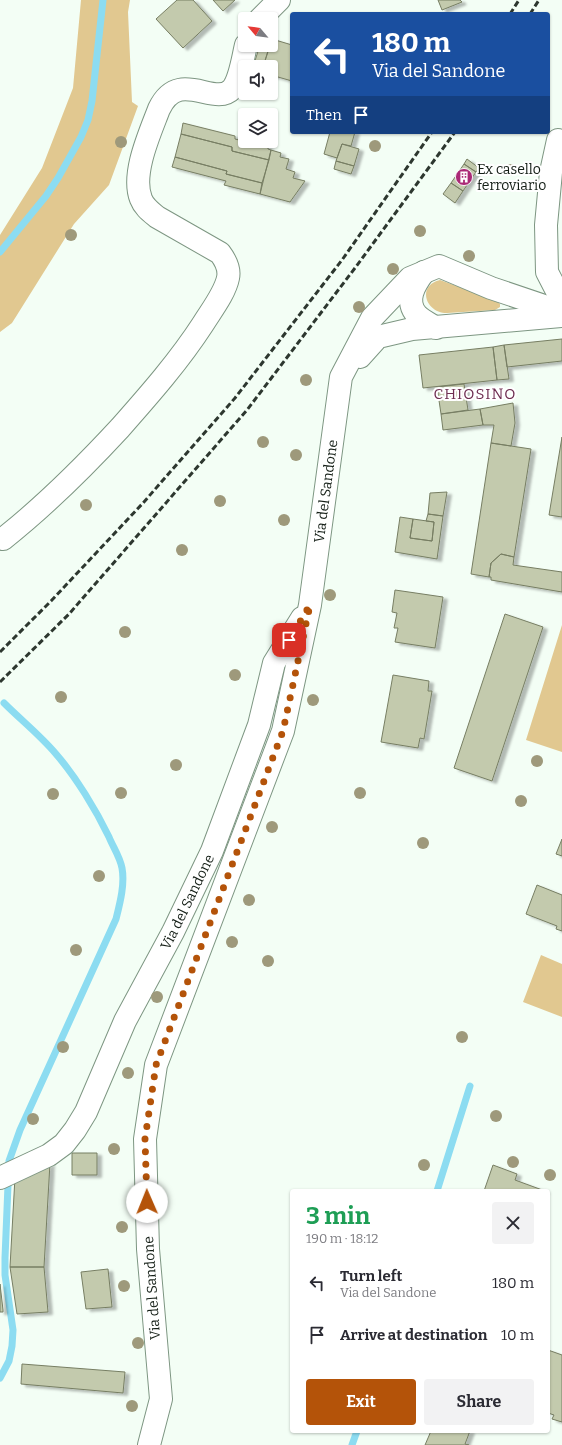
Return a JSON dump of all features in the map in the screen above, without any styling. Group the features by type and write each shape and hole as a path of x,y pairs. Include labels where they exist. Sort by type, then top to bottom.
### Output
{"street":[{"path":"267,12 279,0"},
{"path":"3,538 34,514 86,464 156,387 193,340 224,287 228,278 228,268 226,261 220,253 157,217 148,210 141,200 137,179 159,108 163,100 174,92 184,89 192,89 219,95 225,94 232,89 236,82 244,52"},
{"path":"558,140 551,172 546,225 554,256 547,272 562,301"},
{"name":"Via del Sandone","path":"149,1445 161,1399 148,1249 145,1139 156,1065 283,731 310,605 341,377 372,318 410,278 439,266 491,288 562,312"},
{"path":"424,272 414,286 410,301 416,314 436,328"},
{"path":"341,377 378,337 412,330 562,316"},
{"name":"Via del Sandone","path":"0,1178 49,1155 64,1144 86,1112 125,1021 173,932 212,851 259,725 274,663 310,605"}],"shaded area":[{"path":"81,0 130,0 128,12 132,102 138,106 109,185 74,224 12,323 0,332 0,235 42,168 73,88"},
{"path":"440,280 495,300 500,304 500,307 495,310 447,313 440,312 429,304 426,293 428,288 433,283"},
{"path":"562,625 562,752 526,740"},
{"path":"541,955 562,964 562,1017 523,1002"}],"building":[{"path":"177,0 193,0 212,21 183,48 156,19"},
{"path":"213,0 235,0 223,11"},
{"path":"438,0 460,0 462,2 442,10"},
{"path":"278,41 290,44 290,80 278,77 278,60 265,60 268,52 278,52"},
{"path":"258,52 268,52 265,60 255,60"},
{"path":"183,123 235,136 235,139 238,140 238,148 268,148 271,150 269,160 232,151 232,147 181,134"},
{"path":"181,134 232,147 232,151 269,160 262,183 226,174 227,171 175,157"},
{"path":"329,134 354,134 351,146 342,144 337,158 324,154"},
{"path":"342,144 359,149 354,166 336,161"},
{"path":"271,150 281,153 280,157 289,159 286,169 295,172 293,178 305,181 290,202 260,194"},
{"path":"175,157 227,171 226,174 262,183 260,194 224,185 226,181 172,167"},
{"path":"467,159 479,168 476,172 464,164"},
{"path":"336,161 354,166 351,174 334,169"},
{"name":"Ex casello ferroviario","path":"464,164 476,172 463,191 451,183"},
{"path":"451,183 463,191 455,203 443,194"},
{"path":"562,339 562,361 507,367 504,345"},
{"path":"504,345 509,379 497,380 493,347"},
{"path":"493,347 497,380 423,388 419,355"},
{"path":"464,384 468,410 441,414 437,387"},
{"path":"513,403 515,423 511,446 491,443 494,425 483,425 480,409"},
{"path":"480,409 483,425 443,430 441,414"},
{"path":"562,437 562,517 549,515"},
{"path":"491,443 531,449 514,557 501,554 491,563 489,577 471,574"},
{"path":"447,492 443,516 428,514 430,493"},
{"path":"428,514 443,516 437,559 395,552 400,517 413,519 410,538 432,541 434,522 426,521"},
{"path":"413,519 434,522 432,541 410,538"},
{"path":"501,554 514,557 513,565 562,572 562,592 491,580 491,577 489,577 491,563"},
{"path":"395,590 443,597 435,648 395,642 398,628 394,628 397,613 392,612"},
{"path":"505,614 543,627 492,781 454,768"},
{"path":"393,675 429,681 428,691 432,691 424,739 420,738 418,748 381,742"},
{"path":"562,839 562,856 556,854"},
{"path":"537,885 562,895 562,931 556,929 557,926 526,914"},
{"path":"72,1153 97,1153 97,1175 72,1175"},
{"path":"50,1163 44,1267 10,1267 15,1177"},
{"path":"493,1165 517,1174 515,1180 540,1189 485,1189"},
{"path":"10,1267 44,1267 48,1312 17,1314"},
{"path":"108,1269 112,1307 86,1309 81,1272"},
{"path":"0,1284 3,1310 3,1312 0,1312"},
{"path":"550,1351 562,1355 562,1422 552,1419 554,1415 550,1414"},
{"path":"22,1364 125,1372 123,1393 21,1384"},
{"path":"430,1433 469,1433 465,1444 469,1445 425,1445"}],"waterway":[{"path":"0,252 46,196 81,137 88,120 92,101 103,0"},
{"path":"0,1378 9,1361 13,1330 5,1275 9,1161 20,1130 116,919 122,894 123,880 122,868 118,856 98,816 78,783 50,747 4,703"},
{"path":"438,1189 470,1086"},
{"path":"352,1445 356,1433"}],"railway":[{"path":"511,12 519,0"},
{"path":"531,12 539,0"},
{"path":"0,652 51,601 143,503 235,398 342,260 431,134"},
{"path":"0,682 69,614 247,410 355,268 454,134"}],"place":[{"name":"Ex casello ferroviario","path":"464,177"}],"district":[{"name":"CHIOSINO","path":"475,394"}],"route":[{"path":"147,1202 145,1139 156,1065 283,731 310,605 289,640"}]}
